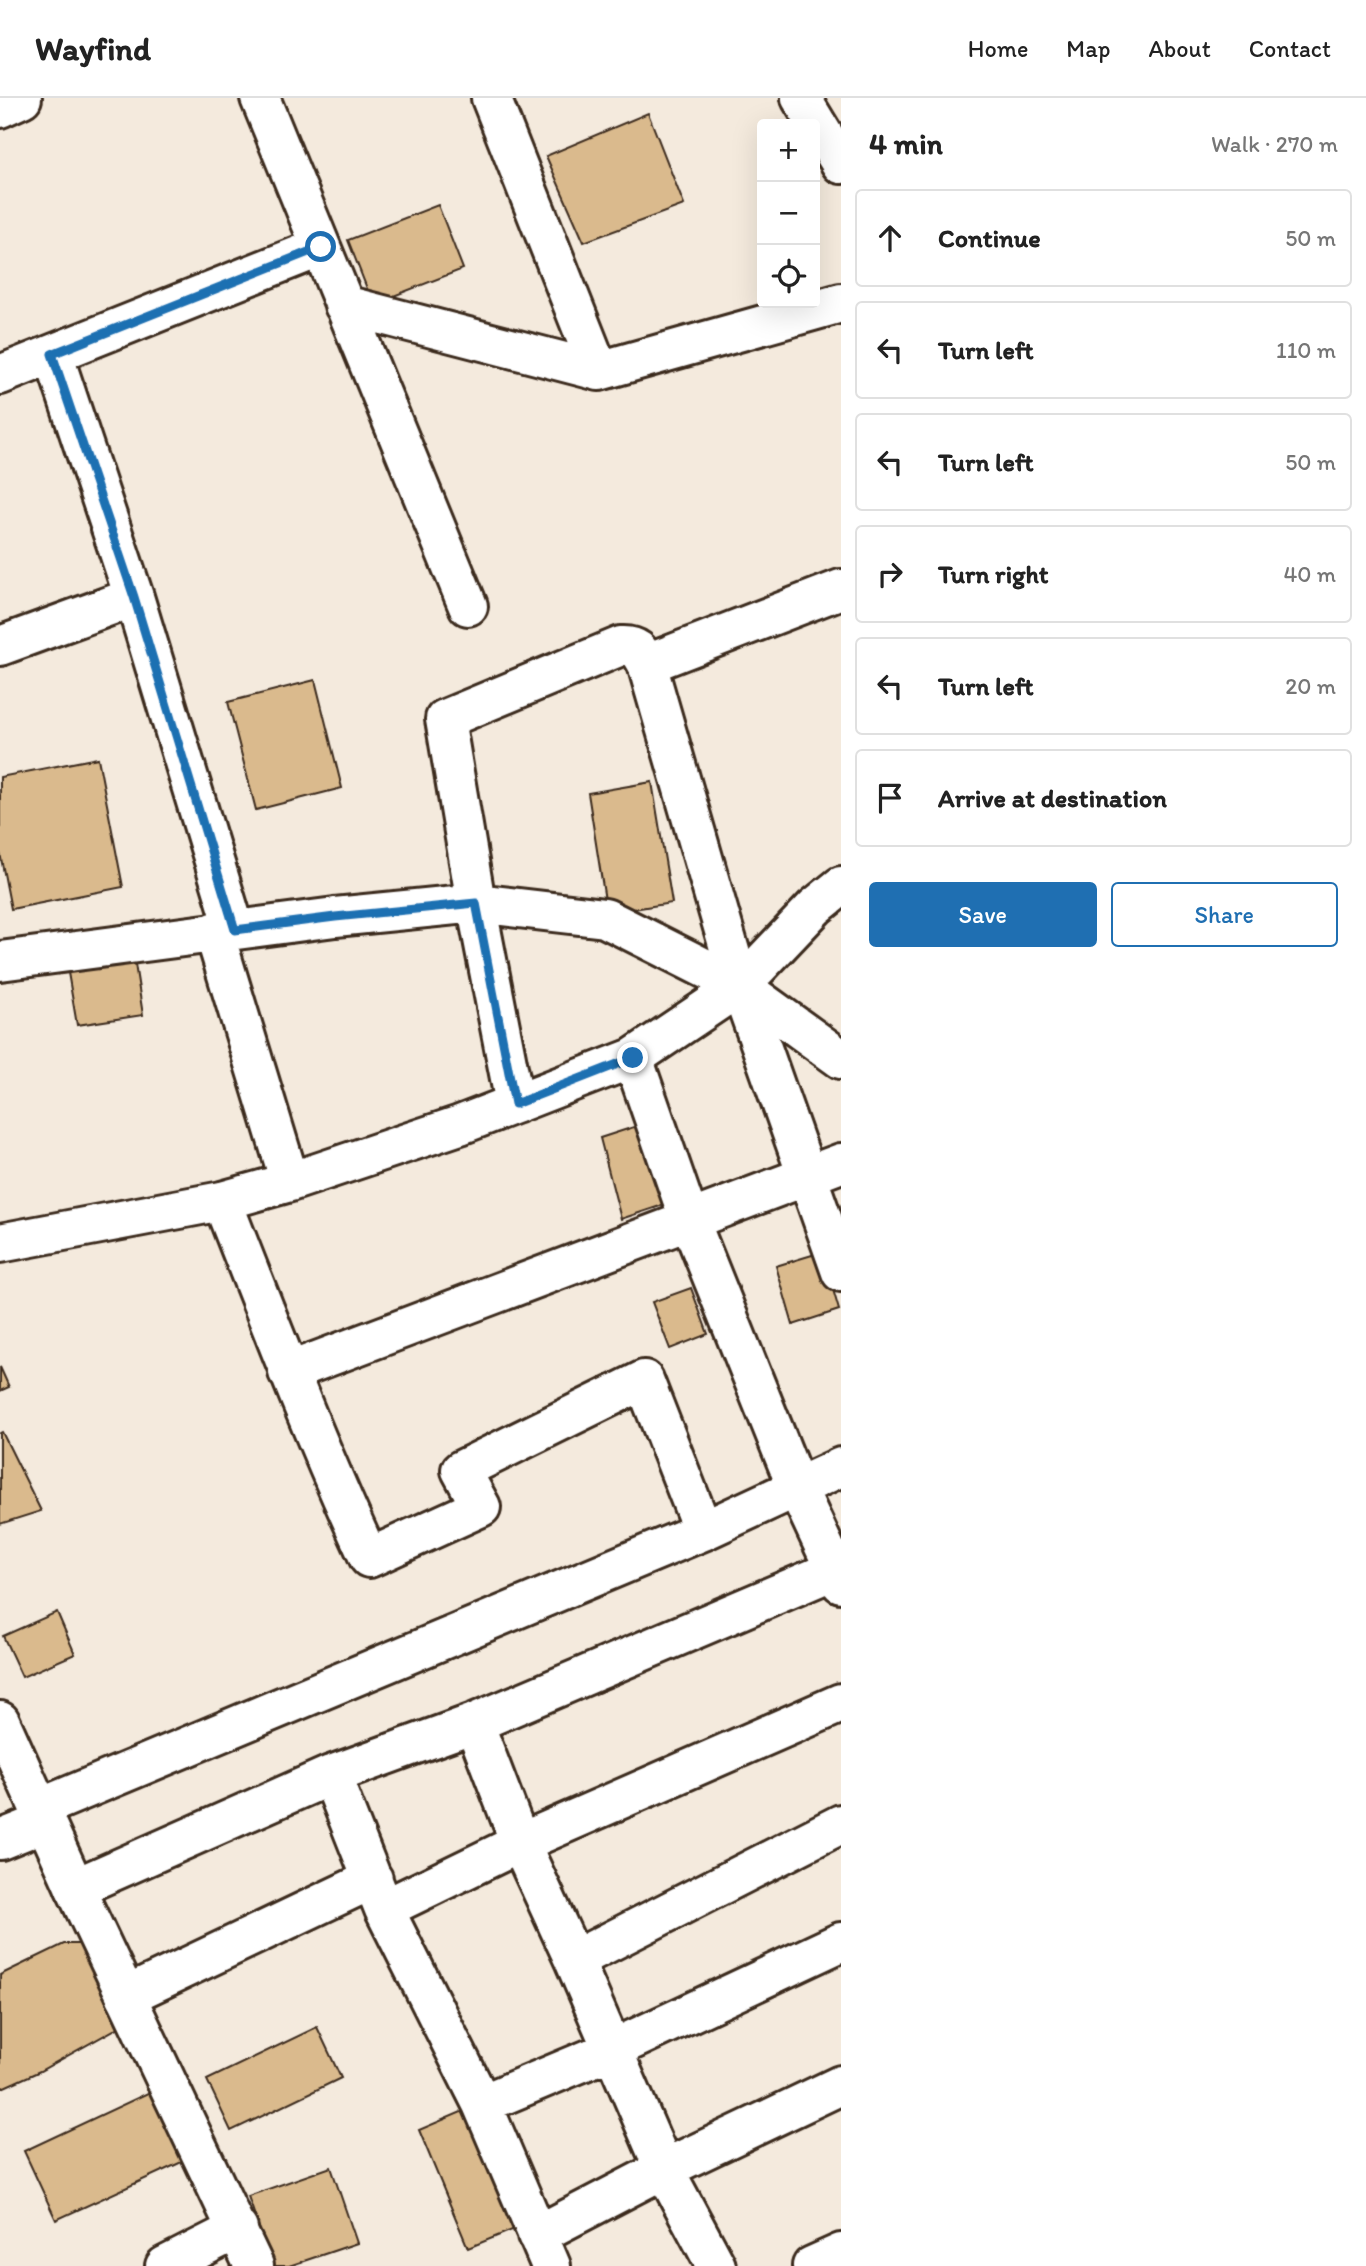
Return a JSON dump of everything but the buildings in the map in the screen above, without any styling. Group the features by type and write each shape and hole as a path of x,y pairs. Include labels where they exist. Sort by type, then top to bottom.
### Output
{"street":[{"path":"0,108 22,98"},
{"path":"260,98 468,607"},
{"path":"491,98 599,370"},
{"path":"506,137 521,98"},
{"path":"801,98 841,164"},
{"path":"0,375 321,247"},
{"path":"344,305 599,370 841,303"},
{"path":"52,354 134,597 290,1182"},
{"path":"647,664 841,589"},
{"path":"0,646 134,597"},
{"path":"515,1104 476,903 445,719 621,646 630,646 640,650 647,664 740,986 825,1170 841,1272"},
{"path":"0,1243 222,1201 290,1182 515,1104 633,1058 740,986 815,907 841,886"},
{"path":"0,961 335,917 476,903 605,918 740,986 841,1059"},
{"path":"75,1888 331,1775 474,1723 839,1573 797,1488 689,1219 633,1058"},
{"path":"288,1372 825,1170"},
{"path":"222,1201 288,1372 369,1558 481,1507 461,1470 643,1380 703,1531"},
{"path":"0,1840 42,1815 703,1531 841,1467"},
{"path":"126,1996 379,1894 520,1843 841,1703"},
{"path":"0,1721 75,1888 254,2266"},
{"path":"474,1723 520,1843 574,1960 664,2169 716,2266"},
{"path":"331,1775 379,1894 482,2104 544,2250 664,2169 841,2085"},
{"path":"574,1960 841,1824"},
{"path":"482,2104 611,2050 841,1942"},
{"path":"165,2266 238,2229"},
{"path":"812,2266 841,2253"}],"route":[{"path":"321,247 52,354 134,597 235,930 476,903 515,1104 633,1058"}]}
